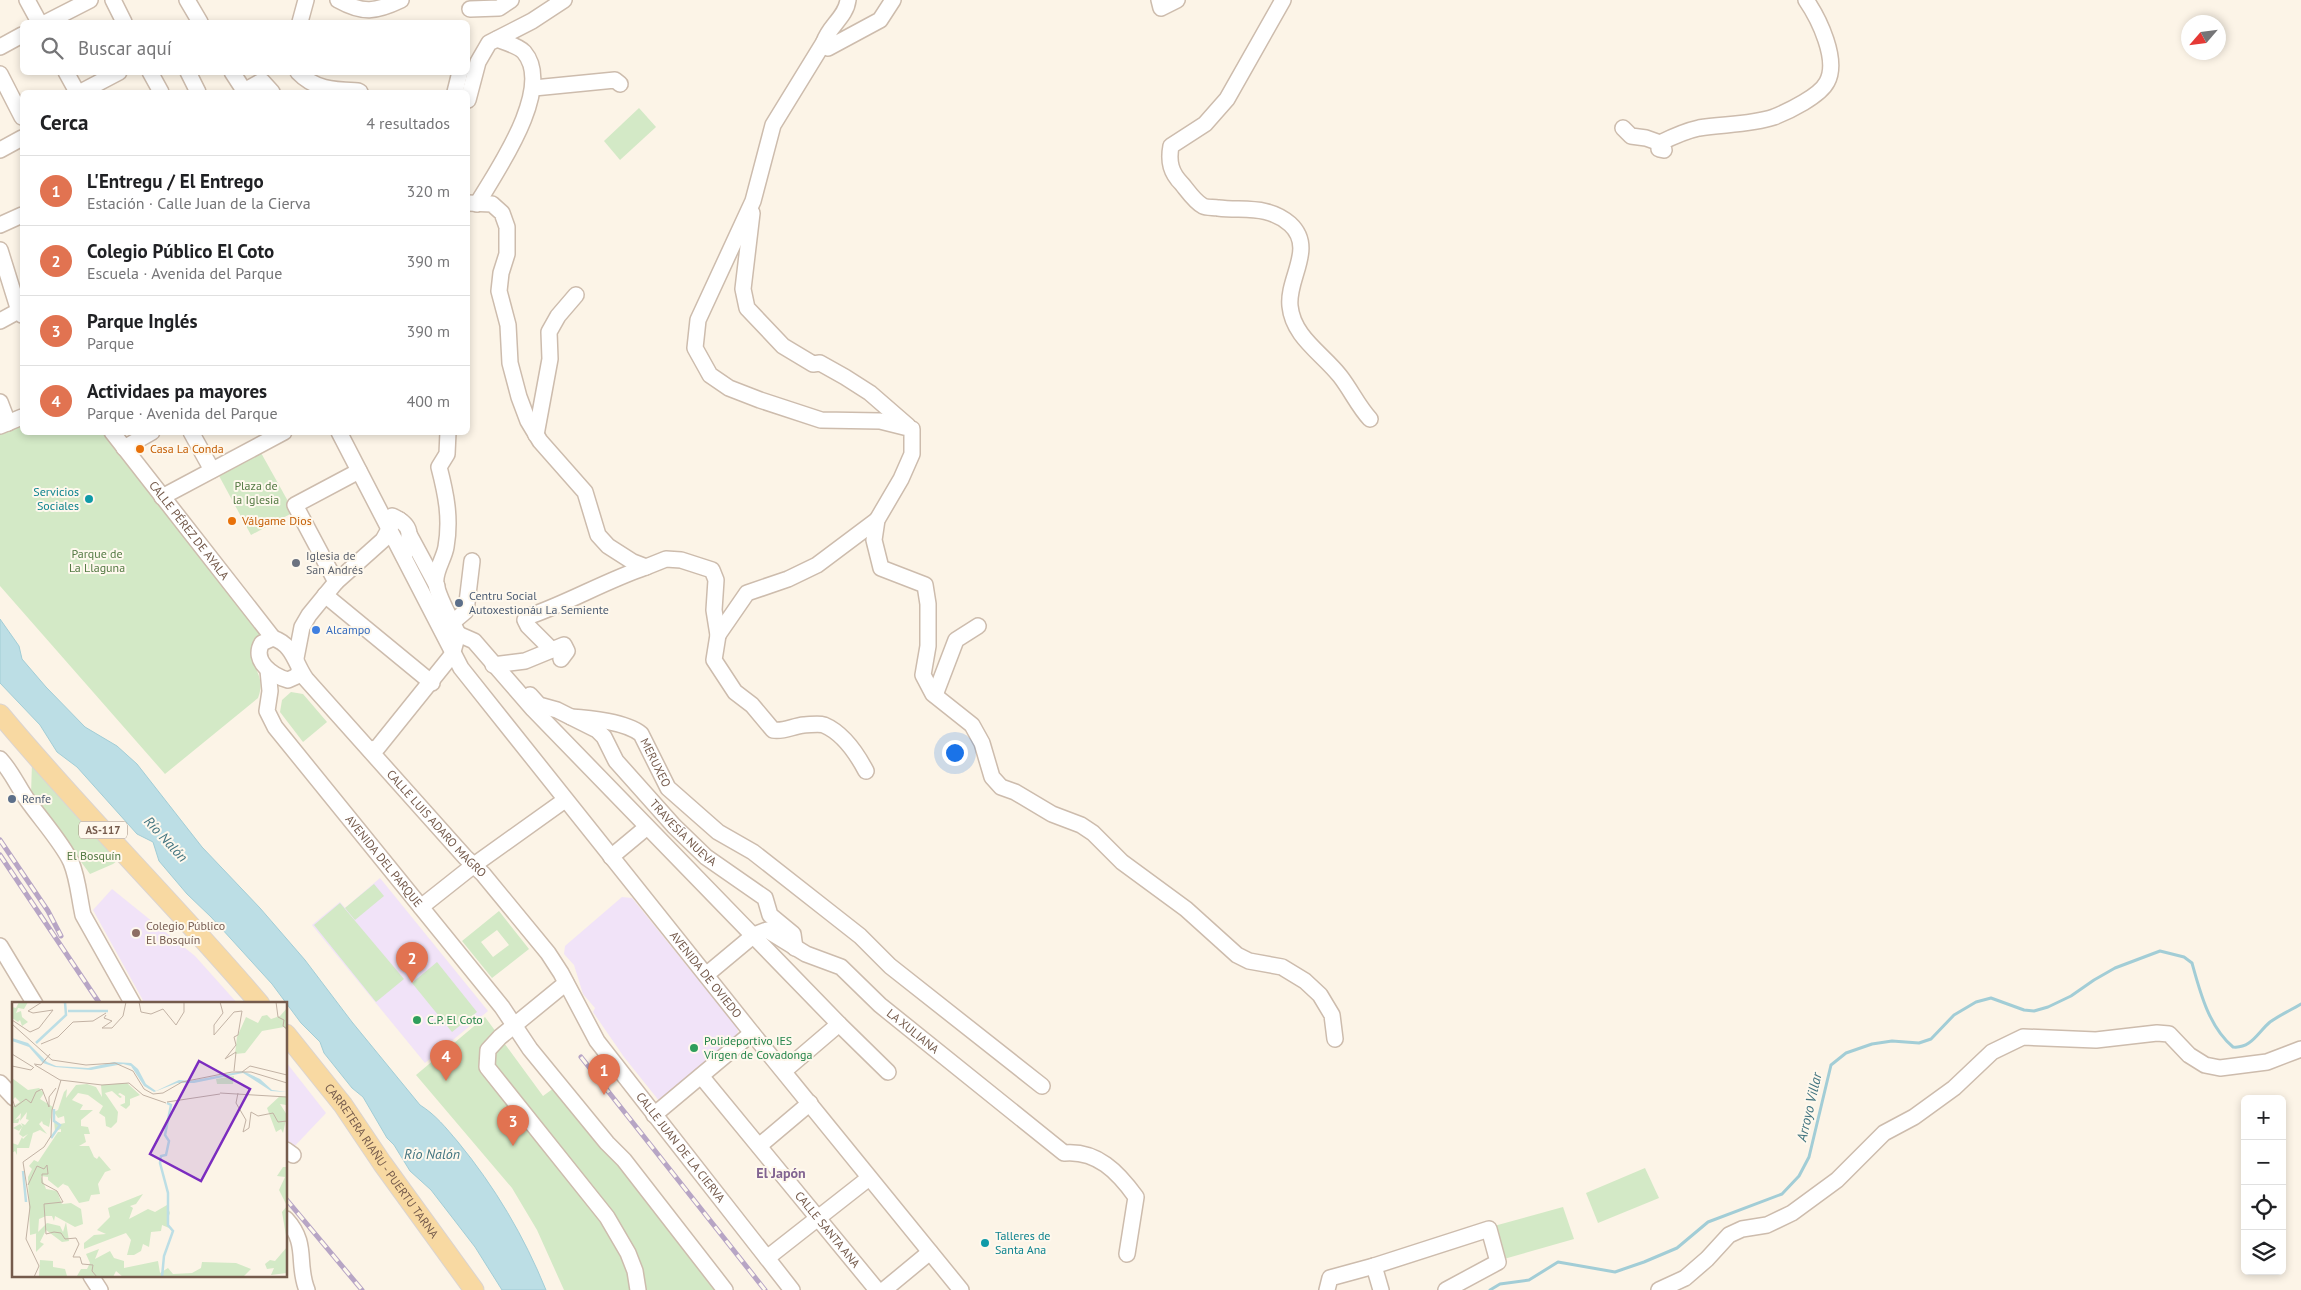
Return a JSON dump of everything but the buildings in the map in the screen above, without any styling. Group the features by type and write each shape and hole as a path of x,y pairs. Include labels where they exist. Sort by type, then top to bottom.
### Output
{"main road":[{"name":"AS-117","path":"0,714 113,842 209,944 258,1002"},
{"name":"CARRETERA RIAÑU - PUERTU TARNA","path":"288,1036 343,1105 382,1163 474,1290"}],"street":[{"path":"27,0 38,20"},
{"path":"51,20 90,0"},
{"path":"113,0 123,20"},
{"path":"187,0 199,20"},
{"path":"301,20 306,0"},
{"path":"338,0 350,7 369,11 386,7 401,0"},
{"path":"470,11 499,8 511,0"},
{"path":"470,92 478,62 489,44 564,0"},
{"path":"848,0 847,10 828,31 824,42 773,125 754,196 743,289 747,308 783,346 813,364 820,363 870,393 912,430 912,454 901,479 877,520 874,540 882,568 924,585 928,604 928,646 923,675 935,696 972,726 982,743 992,777 1001,787 1015,792 1052,814 1082,825 1094,833 1122,862 1186,909 1237,955 1249,961 1282,967 1305,981 1320,995 1332,1015 1335,1039"},
{"path":"824,42 828,48 880,20 893,0"},
{"path":"1159,0 1161,8 1176,0"},
{"path":"1283,0 1227,99 1205,124 1171,146 1168,159 1174,176 1202,206 1237,210 1259,209 1278,214 1292,226 1300,239 1302,251 1291,290 1292,320 1303,338 1340,376 1357,404 1370,420"},
{"path":"1623,128 1632,136 1646,138 1662,147 1698,128 1774,116 1813,97 1828,81 1831,54 1815,13 1806,0"},
{"path":"0,47 20,36"},
{"path":"472,204 513,145 534,88 530,66 524,52 497,39"},
{"path":"0,74 20,113"},
{"path":"68,75 75,90"},
{"path":"85,90 113,75"},
{"path":"152,75 160,90"},
{"path":"190,75 197,90"},
{"path":"233,75 241,90"},
{"path":"302,75 315,86 332,90"},
{"path":"456,90 459,75"},
{"path":"534,88 615,80 620,84"},
{"path":"243,90 262,81 270,90"},
{"path":"0,150 20,139"},
{"path":"754,196 698,320 696,348 710,375 729,388 821,420 880,421 912,430"},
{"path":"472,204 492,204 502,213 507,227 508,254 501,273 499,291 508,325 510,363 520,397 536,435 585,492 598,535 608,546 633,562 646,566"},
{"path":"0,225 20,216"},
{"path":"0,250 20,309"},
{"path":"536,435 550,359 549,332 558,316 576,295"},
{"path":"0,321 20,312"},
{"path":"0,402 4,424 20,418"},
{"name":"CALLE PÉREZ DE AYALA","path":"114,435 269,637 285,644 297,672"},
{"path":"124,448 147,435"},
{"path":"193,435 212,470"},
{"path":"162,497 278,435"},
{"path":"341,435 381,512 394,524 408,528 410,536 437,586 456,628 474,641 539,716 888,1072"},
{"path":"437,586 436,577 446,550 449,527 449,507 440,467 447,454 448,435"},
{"path":"336,582 295,505 359,471"},
{"path":"718,635 747,592 788,579 817,565 877,520"},
{"path":"270,696 280,685 297,672 302,627 325,595 336,582 383,540 394,524"},
{"name":"AVENIDA DE OVIEDO","path":"394,524 404,557 453,656 706,976 961,1290"},
{"path":"404,557 410,536"},
{"path":"496,665 557,654 528,626 525,620 527,617 582,595 612,578 666,559 681,560 712,570 716,580 714,610 718,635 714,660 735,692 752,705 773,730 780,731 797,726 822,724 854,749 866,771"},
{"path":"370,750 378,747 453,656 456,628 466,611 472,561"},
{"path":"325,595 432,682"},
{"path":"935,696 956,640 978,626"},
{"path":"269,637 302,627"},
{"name":"AVENIDA DEL PARQUE","path":"269,637 259,650 260,658 268,670 270,696 267,711 275,727 502,1007 536,1056 607,1143 624,1160 726,1290"},
{"path":"496,665 539,705 557,710 571,717"},
{"path":"268,670 278,677 297,672"},
{"name":"CALLE LUIS ADARO MAGRO","path":"297,672 511,907 564,978"},
{"name":"MERUXEO","path":"571,717 603,721 634,729 641,734 668,788 718,832 754,852 860,936 890,966 1042,1086"},
{"name":"TRAVESÍA NUEVA","path":"571,717 597,730 604,737 616,761 636,785 706,857 765,898 770,915 793,934 795,948"},
{"path":"0,759 12,772 26,799 70,859 78,881 79,899 83,915 132,1002"},
{"path":"421,908 474,865 565,800"},
{"path":"611,857 647,827"},
{"name":"LA XULIANA","path":"754,936 767,930 795,948 841,967 880,1005 1064,1153 1072,1152 1095,1157 1119,1174 1136,1196 1127,1254"},
{"path":"706,976 754,936"},
{"path":"0,946 34,1002"},
{"path":"564,978 513,1024 488,1050 487,1067 607,1217 628,1253 635,1271 638,1290"},
{"name":"CALLE JUAN DE LA CIERVA","path":"564,978 597,1041 792,1290"},
{"path":"784,1071 839,1024"},
{"path":"1659,1290 1685,1278 1707,1259 1729,1235 1742,1229 1767,1224 1792,1213 1836,1180 1884,1133 1914,1117 1946,1094 1992,1052 2023,1037 2096,1040 2158,1032 2169,1034 2190,1055 2206,1065 2220,1068 2267,1062 2301,1049"},
{"path":"654,1114 752,1033"},
{"name":"CALLE SANTA ANA","path":"701,1076 877,1290"},
{"path":"0,1083 12,1096"},
{"path":"759,1146 810,1103"},
{"path":"767,1258 869,1178"},
{"path":"288,1221 293,1226 300,1242 306,1290"},
{"path":"1327,1290 1330,1278 1489,1229 1498,1262 1446,1290"},
{"path":"884,1290 930,1252"},
{"path":"1374,1266 1381,1290"},
{"path":"92,1278 100,1290"}],"shaded area":[{"path":"380,878 488,1011 425,1063 312,925 340,902 345,908"},
{"name":"Colegio Público El Bosquín","path":"112,889 195,956 236,1002 144,1002 93,910"},
{"path":"622,897 632,898 738,1029 737,1039 660,1102 624,1057 593,1012 595,1008 583,994 574,965 564,954 565,946"},
{"path":"288,1065 326,1113 290,1151 288,1150"}],"green space":[{"path":"639,108 656,127 620,160 604,141"},
{"name":"Parque de La Llaguna","path":"20,418 20,435 114,435 264,629 252,650 252,658 260,679 258,698 165,774 0,586 0,426"},
{"name":"Plaza de la Iglesia","path":"260,451 294,512 251,535 218,474"},
{"path":"291,692 303,694 327,722 303,742 280,712 282,700"},
{"name":"El Bosquín","path":"32,763 118,860 90,874 31,794"},
{"path":"374,884 384,896 355,920 345,908"},
{"path":"340,903 404,979 376,1002 314,925"},
{"path":"499,911 529,949 492,978 462,941","holes":["497,930 509,945 493,957 481,942"]},
{"path":"437,962 477,1012 452,1032 412,983"},
{"path":"485,1017 543,1096 558,1085 725,1290 564,1290 537,1230 512,1188 416,1075"},
{"path":"1645,1168 1659,1198 1598,1223 1586,1193"},
{"path":"1563,1207 1574,1239 1504,1259 1494,1226"}],"water":[{"name":"Río Nalón","path":"0,619 19,646 22,659 46,687 85,727 117,746 137,764 202,847 260,908 305,960 352,1022 420,1105 436,1117 472,1159 508,1213 528,1250 546,1290 502,1290 475,1247 431,1190 410,1171 394,1145 387,1138 363,1097 352,1088 324,1053 320,1042 301,1023 288,1006 288,1002 285,1002 272,984 211,917 187,894 159,861 153,842 137,834 77,767 57,752 40,725 0,683"}],"waterway":[{"name":"Arroyo Villar","path":"1490,1290 1500,1284 1529,1280 1558,1262 1615,1272 1677,1248 1708,1222 1782,1194 1799,1176 1809,1157 1831,1065 1846,1053 1872,1044 1892,1041 1919,1043 1931,1039 1954,1015 1976,1002 1991,998 2024,1010 2034,1011 2048,1007 2071,996 2115,968 2160,951 2184,957 2192,963 2206,1008 2218,1030 2233,1047 2249,1043 2270,1022 2301,1004"}],"railway":[{"path":"0,840 48,911 61,936"},
{"path":"0,855 99,1002"},
{"path":"581,1057 765,1290"},
{"path":"288,1201 362,1290"}],"place":[{"name":"Casa La Conda","path":"140,449"},
{"name":"Servicios Sociales","path":"89,499"},
{"name":"Válgame Dios","path":"232,521"},
{"name":"Iglesia de San Andrés","path":"296,563"},
{"name":"Centru Social Autoxestionáu La Semiente","path":"459,603"},
{"name":"Alcampo","path":"316,630"},
{"name":"Renfe","path":"12,799"},
{"name":"Colegio Público El Bosquín","path":"136,933"},
{"name":"Colegio Público El Coto","path":"412,983"},
{"name":"C.P. El Coto","path":"417,1020"},
{"name":"Polideportivo IES Virgen de Covadonga","path":"694,1048"},
{"name":"Actividaes pa mayores","path":"446,1081"},
{"name":"L'Entregu / El Entrego","path":"604,1095"},
{"name":"Parque Inglés","path":"513,1146"},
{"name":"Talleres de Santa Ana","path":"985,1243"}],"district":[{"name":"El Japón","path":"781,1173"}]}
